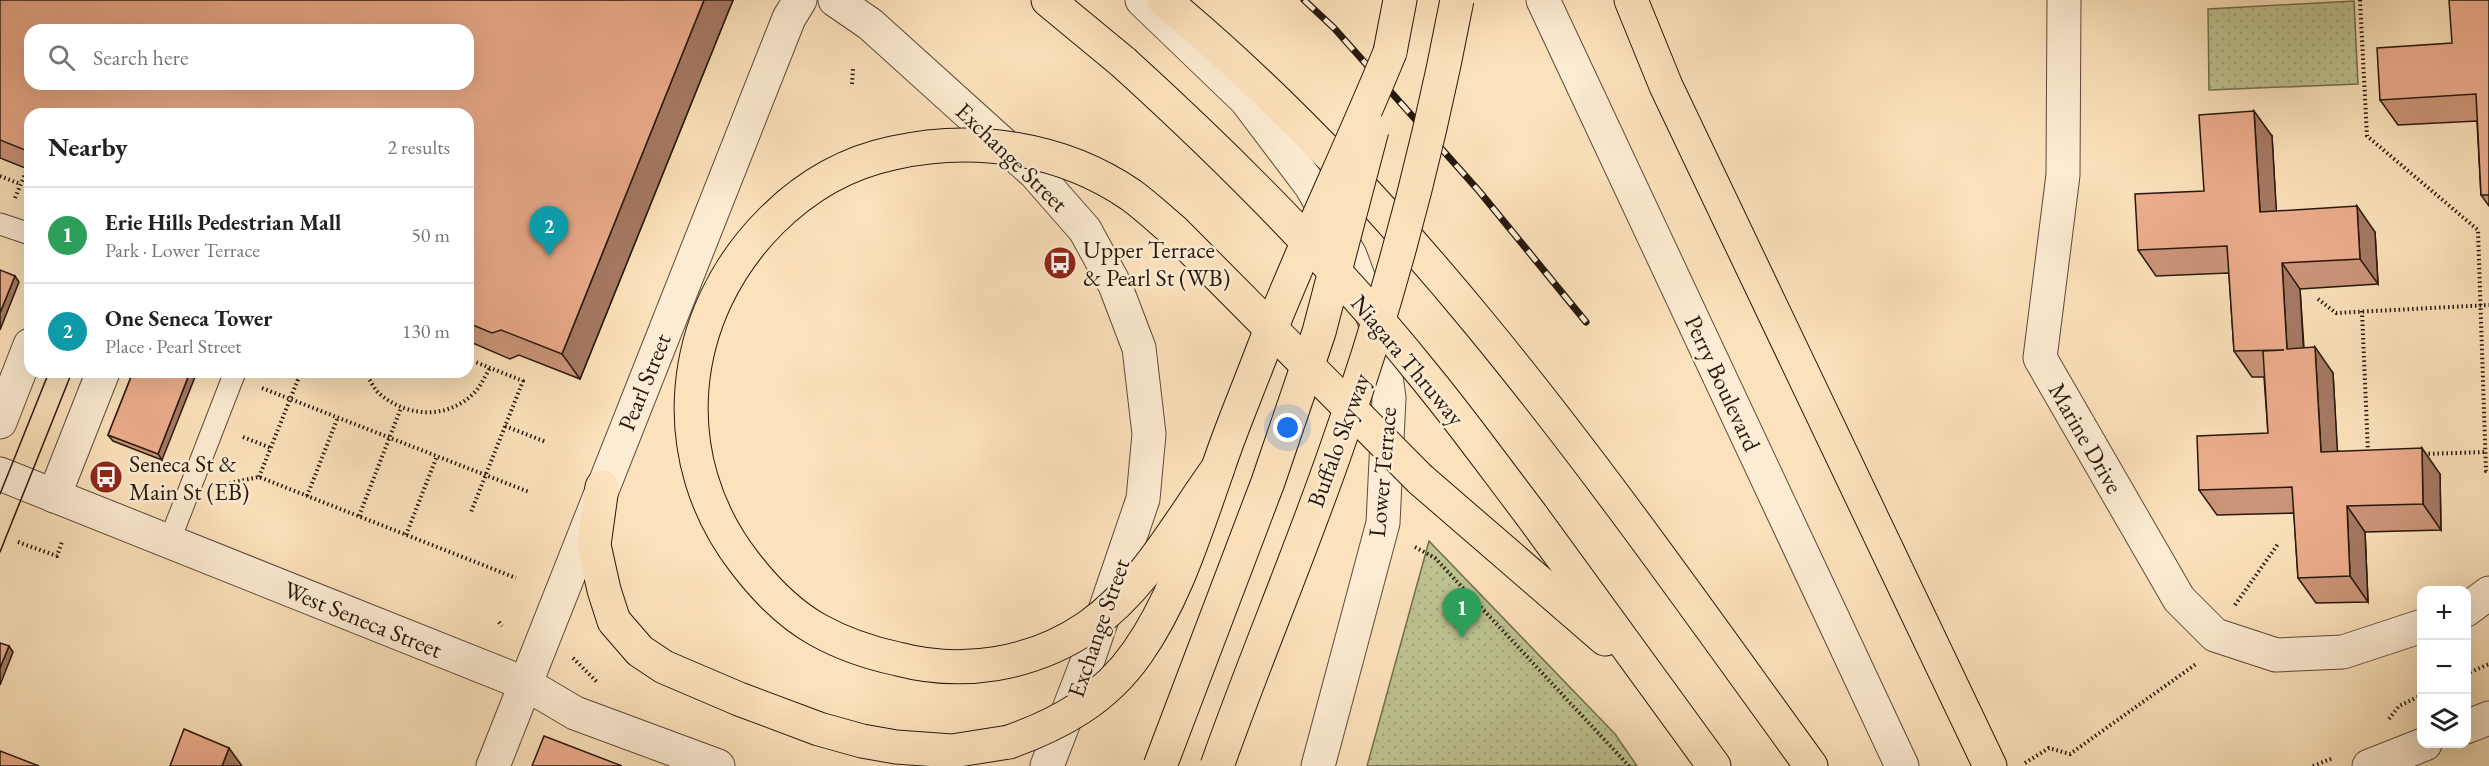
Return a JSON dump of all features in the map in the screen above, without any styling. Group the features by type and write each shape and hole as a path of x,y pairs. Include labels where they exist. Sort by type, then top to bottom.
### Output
{"highway":[{"name":"Niagara Thruway","path":"1048,0 1208,139 1311,247 1426,377 1532,516 1714,766"},
{"path":"1164,0 1272,97 1349,172 1420,252 1605,482 1811,766"},
{"path":"1160,766 1268,482 1320,332 1353,212 1400,0"},
{"name":"Buffalo Skyway","path":"1217,766 1337,449 1384,306 1422,164 1457,0"},
{"path":"1631,0 1666,86 1990,766"},
{"path":"602,487 594,545 614,621 640,651 699,683 819,729 896,747 952,751 1009,742 1050,728 1083,708 1111,683 1137,654 1155,624 1187,557 1218,468 1294,268 1362,122 1390,52"},
{"path":"1218,468 1136,583 1088,627 1040,652 982,667 930,668 866,651 816,629 767,591 725,537 698,471 689,412 698,347 720,287 748,244 791,201 831,174 875,157 921,147 980,144 1045,156 1084,170 1130,195 1174,231 1420,479 1648,676"}],"street":[{"name":"Pearl Street","path":"493,766 789,18 800,0"},
{"name":"Exchange Street","path":"835,0 870,24 1042,181 1085,230 1115,285 1139,348 1149,434 1143,499 1089,657 1047,766"},
{"name":"Lower Terrace","path":"1142,0 1246,100 1311,186 1350,255 1381,339 1389,398 1383,523 1318,766"},
{"name":"Perry Boulevard","path":"1543,0 1902,766"},
{"name":"Marine Drive","path":"2064,0 2063,176 2040,358 2179,599 2215,635 2276,655 2343,652 2417,627"},
{"path":"0,422 24,360"},
{"path":"54,496 101,378"},
{"name":"West Seneca Street","path":"3,476 526,684 575,713 718,766"},
{"path":"2471,606 2489,593"},
{"path":"2471,725 2489,718"},
{"path":"2369,766 2417,747"}],"lane":[{"path":"0,225 24,232"},
{"path":"169,542 233,378"}],"path":[{"path":"2360,0 2367,136 2478,230 2486,471 2489,472"},
{"path":"852,84 853,69"},
{"path":"13,204 24,175"},
{"path":"0,176 20,184"},
{"path":"2318,300 2336,313 2489,305"},
{"path":"2362,311 2368,457"},
{"path":"471,512 523,381 474,361"},
{"path":"369,378 379,394 401,408 428,414 454,408 476,392 490,368"},
{"path":"259,477 299,378"},
{"path":"257,386 529,492"},
{"path":"359,516 401,408"},
{"path":"307,496 338,417"},
{"path":"504,426 546,442"},
{"path":"238,435 271,448"},
{"path":"2415,455 2486,452"},
{"path":"406,535 437,456"},
{"path":"227,484 259,477 516,578"},
{"path":"18,542 57,556 62,542"},
{"path":"2021,766 2049,748 2070,754 2195,665 2278,544"},
{"path":"1415,547 1435,558 1629,766"},
{"path":"566,651 597,681"},
{"path":"2471,672 2489,664"}],"green space":[{"path":"2354,1 2358,84 2209,90 2208,9"},
{"path":"1429,541 1615,734 1637,766 1367,766"}],"building":[{"path":"0,0 704,0 562,354 501,330 492,333 474,326 474,108 24,108 24,150 0,140"},
{"path":"2449,0 2489,0 2489,195 2481,195 2476,94 2380,100 2377,48 2452,43"},
{"path":"2254,111 2260,212 2357,206 2360,259 2282,263 2287,349 2315,347 2321,452 2422,448 2423,504 2347,506 2350,576 2298,578 2292,487 2199,490 2197,436 2268,433 2263,351 2284,350 2234,351 2227,246 2138,250 2135,194 2204,191 2199,115"},
{"path":"0,270 15,276 0,313"},
{"path":"131,378 188,378 158,454 108,435"},
{"path":"0,643 9,646 0,668"},
{"path":"184,729 229,748 222,766 170,766"},
{"path":"544,736 622,766 532,766"},
{"path":"0,751 39,766 0,766"}],"tram line":[{"path":"0,494 47,378"},
{"path":"0,552 70,378"}],"railway":[{"path":"1304,0 1334,28 1479,191 1586,322"}],"place":[{"name":"One Seneca Tower","path":"549,256"},
{"name":"Upper Terrace & Pearl St (WB)","path":"1060,263"},
{"name":"Seneca St & Main St (EB)","path":"106,477"},
{"name":"Erie Hills Pedestrian Mall","path":"1462,638"}]}
